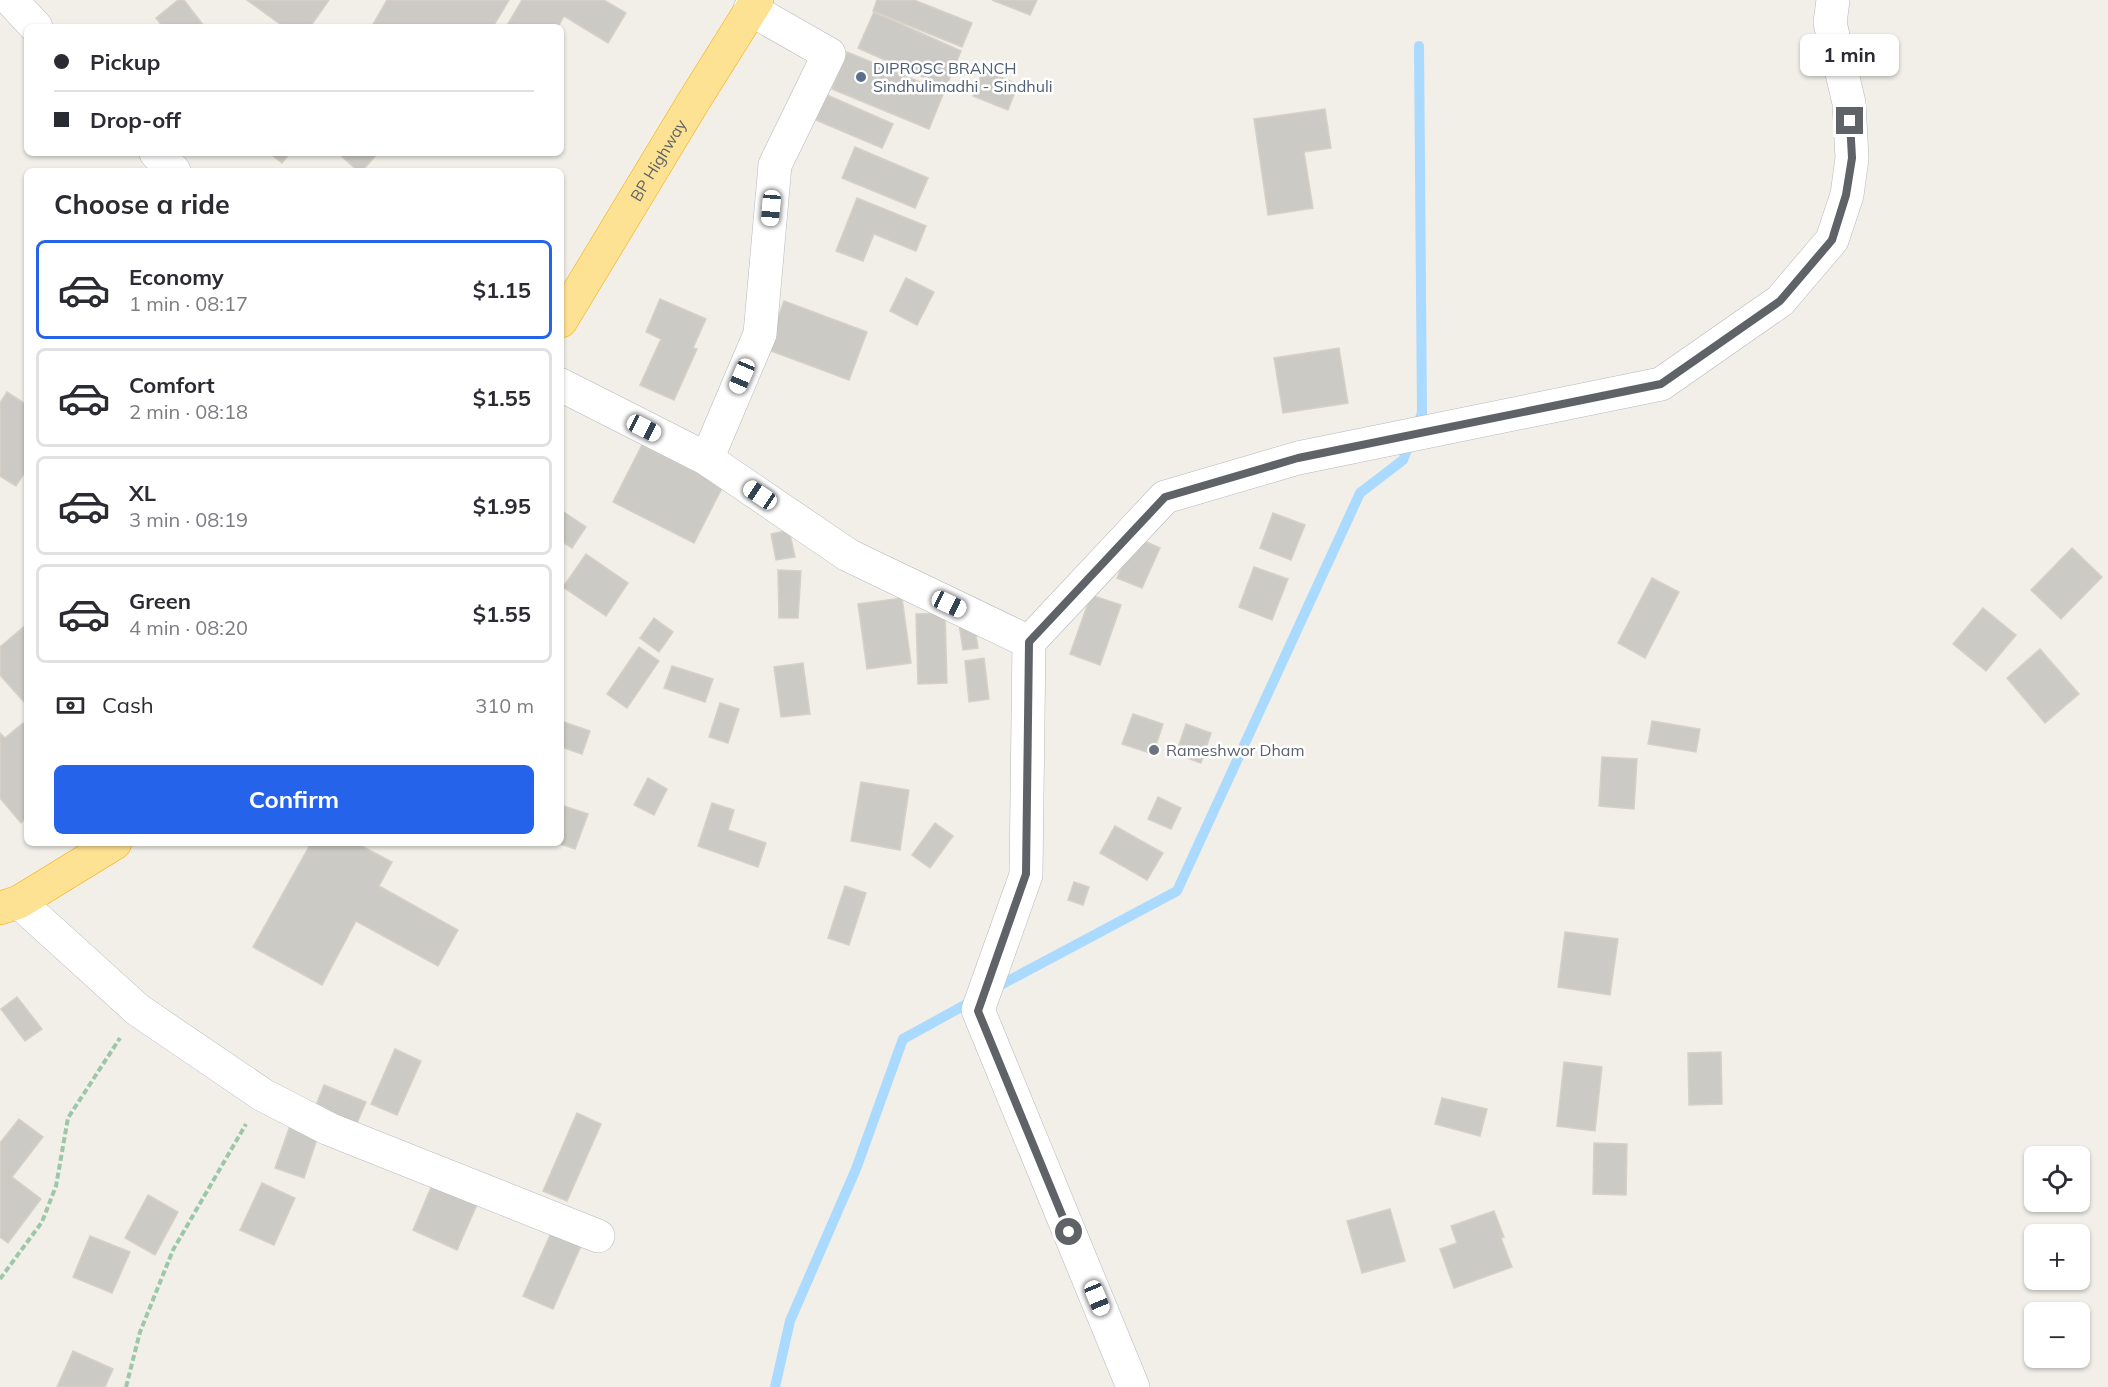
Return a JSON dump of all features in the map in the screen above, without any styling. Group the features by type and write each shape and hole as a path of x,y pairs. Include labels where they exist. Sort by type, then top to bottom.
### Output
{"highway":[{"name":"BP Highway","path":"564,316 754,5"},
{"path":"10,905 110,846"}],"street":[{"path":"11,0 33,24"},
{"path":"1133,1387 978,1011 1026,874 1029,642 1165,497 1298,458 1661,384 1780,301 1832,240 1846,195 1852,158 1849,103 1830,23 1833,0"},
{"path":"707,459 760,334 775,165 829,54 754,5"},
{"path":"159,156 171,168"},
{"path":"564,387 707,459 848,555 1029,642"},
{"path":"10,905 138,1010 263,1095 329,1129 598,1236"}],"path":[{"path":"0,1279 42,1222 56,1186 68,1118 138,1010"},
{"path":"126,1387 140,1332 172,1250 263,1095"}],"building":[{"path":"178,0 184,0 202,24 161,24 156,18"},
{"path":"247,0 329,0 312,24 280,24"},
{"path":"387,0 509,0 495,24 373,24"},
{"path":"522,0 604,0 626,13 608,43 564,16 560,24 508,24"},
{"path":"877,0 914,0 972,23 962,47 873,11"},
{"path":"992,0 1037,0 1030,15"},
{"path":"874,12 961,51 946,87 858,48"},
{"path":"847,52 944,92 929,129 832,89"},
{"path":"983,70 1018,84 1008,110 973,96"},
{"path":"827,95 893,124 882,148 816,120"},
{"path":"1325,109 1331,148 1304,152 1313,208 1268,215 1254,119"},
{"path":"855,147 928,178 915,208 842,178"},
{"path":"273,156 288,156 282,163"},
{"path":"341,156 375,156 365,168 355,168"},
{"path":"857,198 926,226 916,251 874,234 863,261 836,251"},
{"path":"906,278 934,292 917,325 890,311"},
{"path":"660,299 706,319 693,348 697,349 674,400 640,385 661,339 646,332"},
{"path":"784,301 867,332 849,380 766,349"},
{"path":"1339,348 1348,403 1283,413 1274,358"},
{"path":"7,392 24,403 24,474 16,486 0,476 0,403"},
{"path":"642,445 723,486 694,543 613,502"},
{"path":"564,512 586,527 572,548 564,543"},
{"path":"1273,513 1305,525 1291,560 1260,548"},
{"path":"789,530 795,557 776,560 771,534"},
{"path":"1135,537 1160,548 1142,588 1117,578"},
{"path":"2072,548 2102,577 2061,619 2031,590"},
{"path":"586,554 628,583 606,616 564,586"},
{"path":"1254,567 1288,579 1272,620 1239,607"},
{"path":"778,570 801,571 798,618 779,618"},
{"path":"1652,578 1679,592 1645,658 1618,643"},
{"path":"1091,595 1121,605 1100,665 1070,654"},
{"path":"902,598 911,663 867,669 858,604"},
{"path":"1983,608 2016,635 1986,671 1953,644"},
{"path":"945,613 947,683 918,684 916,614"},
{"path":"654,618 673,632 659,652 640,638"},
{"path":"974,622 978,648 963,650 959,624"},
{"path":"24,627 24,702 0,675 0,647"},
{"path":"639,647 659,661 627,708 607,694"},
{"path":"2040,649 2079,694 2045,723 2007,678"},
{"path":"984,658 989,699 969,702 965,661"},
{"path":"803,663 810,714 781,717 774,667"},
{"path":"672,666 713,679 705,702 664,688"},
{"path":"720,703 739,709 728,743 709,737"},
{"path":"1133,714 1163,724 1153,754 1122,744"},
{"path":"1652,721 1700,729 1696,752 1648,744"},
{"path":"564,722 590,731 582,754 564,748"},
{"path":"24,724 24,820 21,823 0,798 0,733 5,738"},
{"path":"1186,724 1211,733 1201,763 1176,754"},
{"path":"1602,757 1637,759 1634,809 1599,806"},
{"path":"648,778 667,789 654,815 634,805"},
{"path":"861,782 909,790 900,850 851,841"},
{"path":"1158,797 1181,808 1171,829 1148,819"},
{"path":"712,803 734,810 728,830 766,843 758,867 698,846"},
{"path":"564,806 588,814 575,849 564,845"},
{"path":"935,823 953,836 930,868 912,855"},
{"path":"1115,826 1163,853 1147,880 1100,853"},
{"path":"309,846 362,846 392,862 379,886 458,930 438,966 356,921 322,985 253,947"},
{"path":"1074,882 1089,887 1083,905 1068,900"},
{"path":"845,886 866,893 849,945 828,938"},
{"path":"1565,932 1618,939 1610,995 1558,987"},
{"path":"17,997 42,1029 25,1041 1,1009"},
{"path":"395,1049 421,1061 397,1115 371,1104"},
{"path":"1721,1052 1722,1104 1689,1105 1688,1053"},
{"path":"1564,1062 1602,1067 1595,1131 1557,1126"},
{"path":"324,1085 366,1102 354,1130 313,1113"},
{"path":"1442,1098 1487,1109 1480,1136 1435,1124"},
{"path":"577,1113 601,1124 567,1201 543,1191"},
{"path":"19,1119 43,1137 12,1177 41,1199 8,1243 0,1237 0,1143"},
{"path":"291,1123 319,1133 304,1178 275,1168"},
{"path":"1594,1143 1627,1144 1626,1195 1593,1194"},
{"path":"435,1178 480,1198 457,1250 413,1230"},
{"path":"262,1183 295,1198 274,1245 240,1230"},
{"path":"148,1195 178,1212 155,1255 125,1238"},
{"path":"1390,1209 1405,1261 1362,1273 1347,1221"},
{"path":"1494,1211 1512,1267 1454,1288 1440,1249 1457,1243 1451,1226"},
{"path":"551,1233 581,1246 553,1309 523,1296"},
{"path":"90,1236 130,1252 112,1293 73,1277"},
{"path":"73,1351 113,1369 105,1387 57,1387"}],"waterway":[{"path":"993,989 1177,891 1360,493 1403,460 1422,413 1419,46"},
{"path":"775,1387 790,1321 856,1169 903,1039 974,1000"}],"place":[{"name":"DIPROSC BRANCH Sindhulimadhi - Sindhuli","path":"861,77"},
{"name":"Rameshwor Dham","path":"1154,750"}],"route":[{"path":"1069,1232 978,1011 1026,874 1029,642 1165,497 1298,458 1661,384 1780,301 1832,240 1846,195 1852,158 1850,121"}]}
